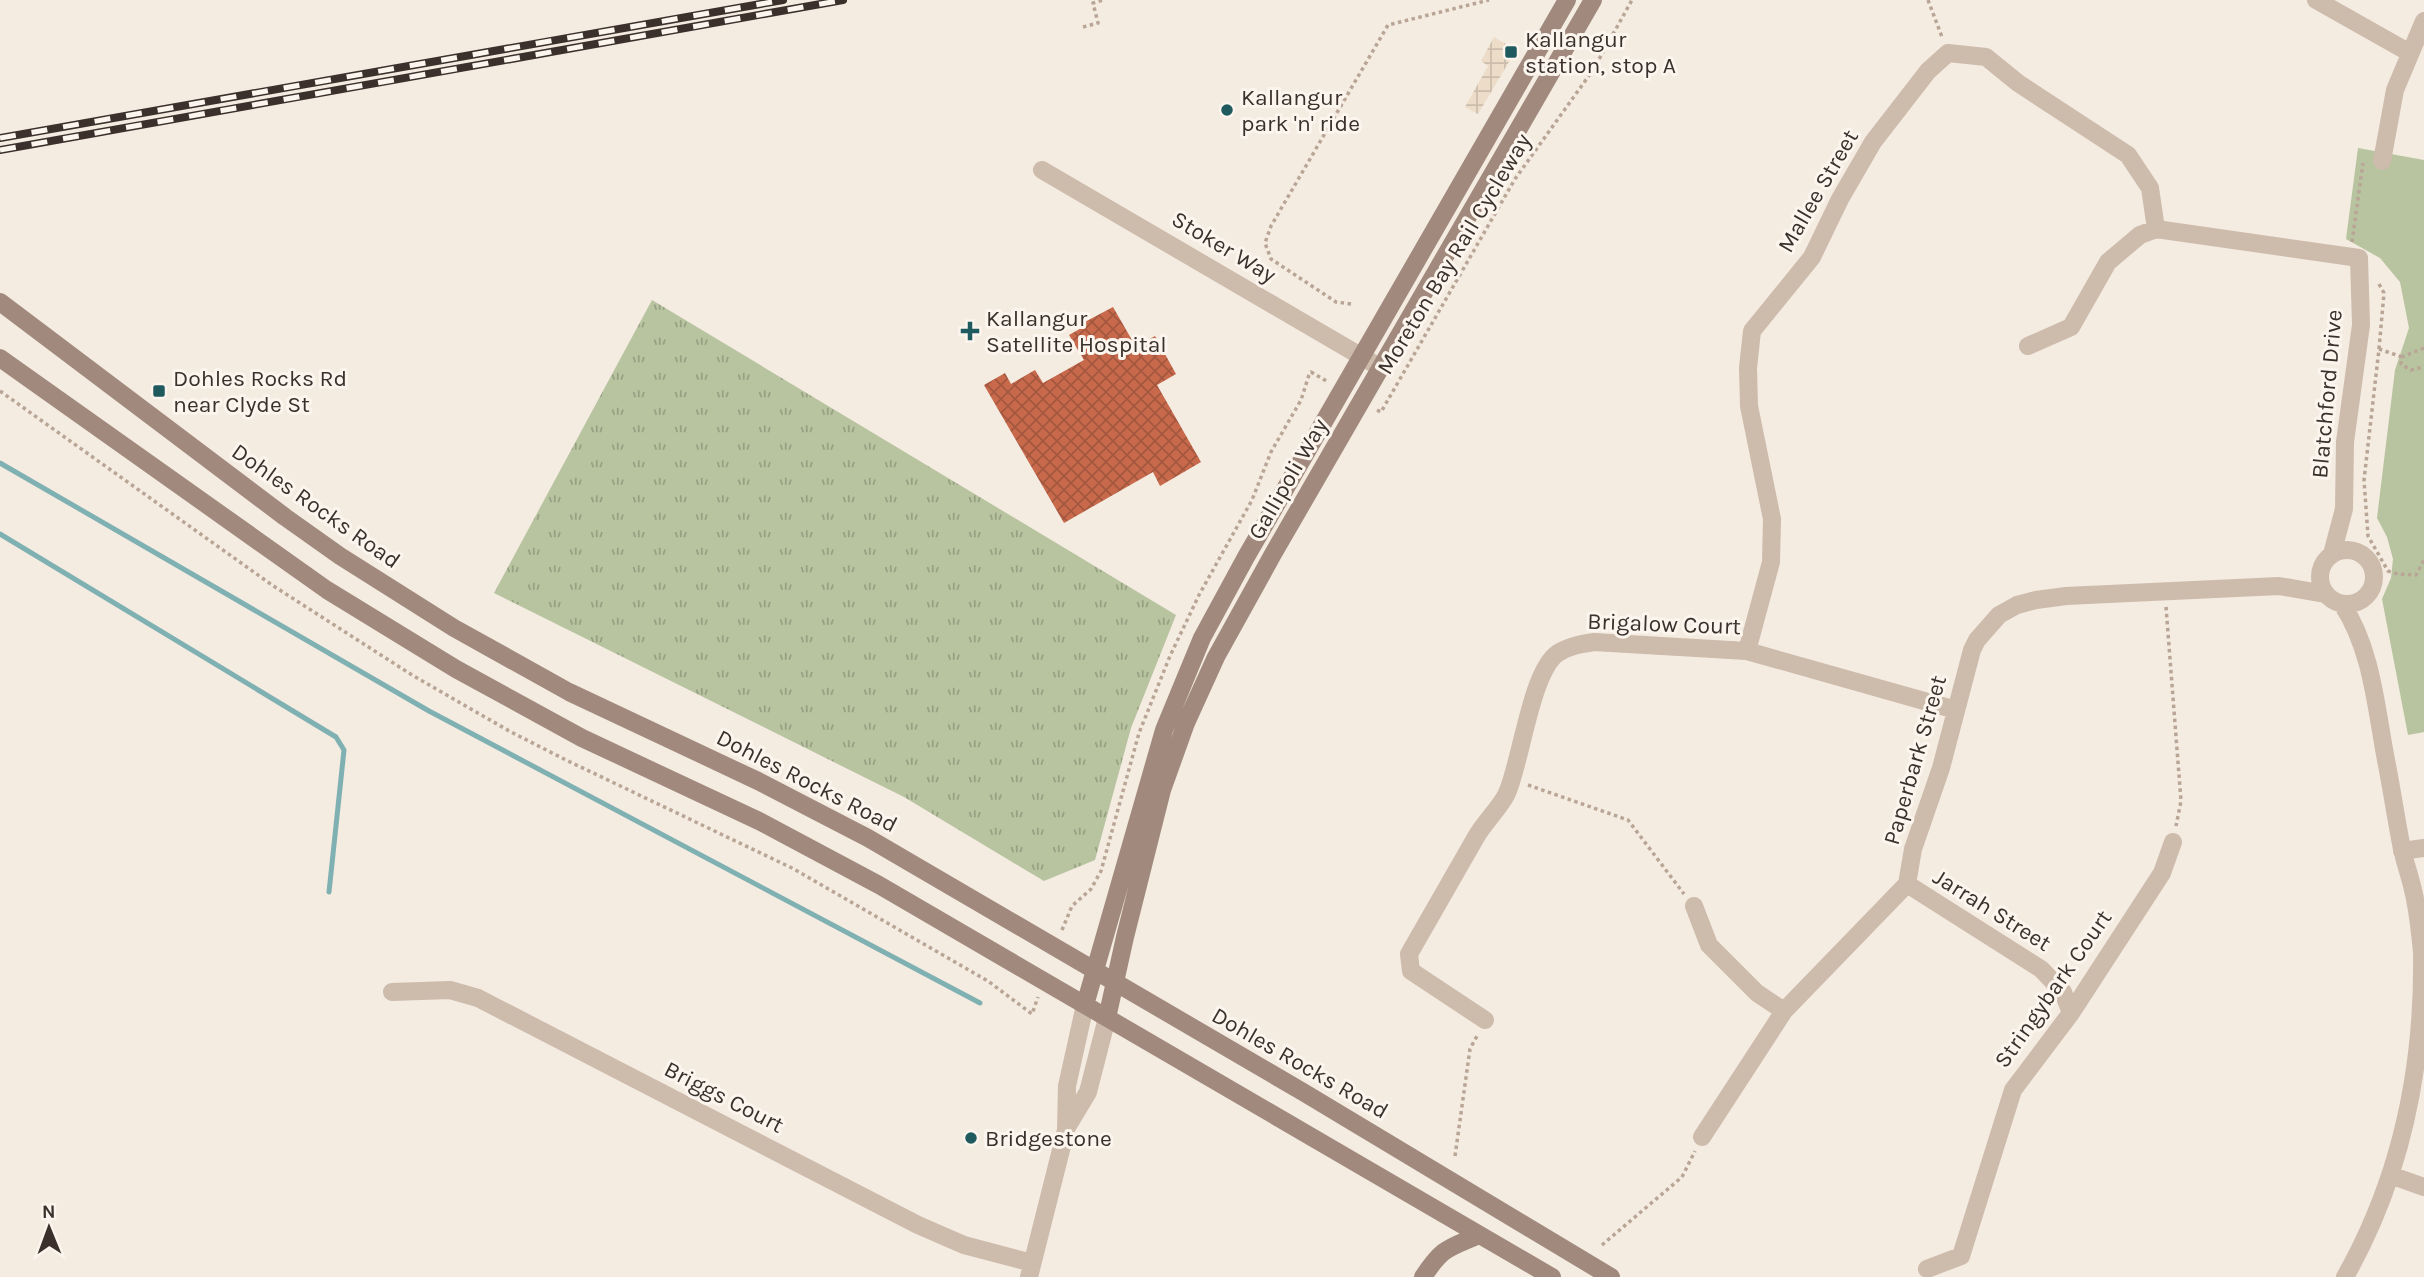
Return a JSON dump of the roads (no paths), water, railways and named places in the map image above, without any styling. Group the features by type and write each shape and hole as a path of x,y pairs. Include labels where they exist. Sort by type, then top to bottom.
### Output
{"main road":[{"name":"Gallipoli Way","path":"1085,1004 1153,761 1189,666 1222,600 1567,0"},
{"name":"Gallipoli Way","path":"1107,1017 1162,790 1186,723 1234,623 1593,0"},
{"name":"Dohles Rocks Road","path":"0,302 285,517 454,628 569,692 758,781 868,838 1303,1091 1611,1277"},
{"path":"0,358 327,590 456,670 582,738 820,853 1085,1004 1552,1277"},
{"path":"1423,1277 1435,1258 1444,1251 1479,1235"}],"street":[{"path":"2316,0 2410,53"},
{"path":"2382,161 2395,90 2424,21"},
{"name":"Mallee Street","path":"1747,651 1771,562 1772,519 1749,406 1748,368 1752,331 1812,257 1872,142 1928,71 1948,53 1986,57 2018,83 2128,155 2151,188 2156,229"},
{"name":"Stoker Way","path":"1042,170 1381,368"},
{"path":"2028,346 2071,327 2108,262 2140,235 2156,229"},
{"name":"Blatchford Drive","path":"2156,229 2358,258 2361,325 2345,442 2344,509 2327,560"},
{"name":"Blatchford Drive","path":"2344,509 2358,552"},
{"path":"2345,1277 2364,1243 2393,1176 2406,1135 2416,1082 2423,1016 2422,952 2418,918 2402,851 2362,641 2342,604 2325,594 2320,580 2327,560 2347,549 2367,558 2373,568 2373,585 2367,596 2362,641"},
{"name":"Paperbark Street","path":"2279,586 2308,575 2327,560"},
{"name":"Paperbark Street","path":"1906,884 1913,849 1941,768 1972,650 1999,615 2017,605 2036,600 2279,586 2325,594"},
{"path":"2342,604 2356,603 2367,596"},
{"name":"Brigalow Court","path":"1485,1020 1411,971 1409,954 1481,828 1507,796 1538,684 1556,654 1574,645 1594,642 1747,651 1956,710"},
{"name":"Stringybark Court","path":"1927,1269 1961,1256 2013,1090 2071,1013 2162,873 2173,842"},
{"path":"2402,851 2424,848"},
{"path":"1702,1137 1784,1011 1906,884"},
{"name":"Jarrah Street","path":"1906,884 2041,969 2063,992 2071,1013"},
{"path":"1694,906 1709,945 1757,993 1784,1011"},
{"name":"Briggs Court","path":"392,992 450,990 478,998 918,1225 1030,1270"},
{"path":"1030,1270 1066,1130 1067,1086 1085,1004"},
{"path":"1066,1130 1088,1092 1107,1017"},
{"path":"2393,1176 2424,1187"}],"waterway":[{"path":"0,463 429,711 980,1003"},
{"path":"0,534 336,737 344,750 329,892"}],"railway":[{"path":"0,138 783,0"},
{"path":"0,150 843,0"}],"place":[{"name":"Kallangur station, stop A","path":"1511,52"},
{"name":"Kallangur park 'n' ride","path":"1227,110"},
{"name":"Kallangur Satellite Hospital","path":"970,331"},
{"name":"Dohles Rocks Rd near Clyde St","path":"159,391"},
{"name":"Bridgestone","path":"971,1138"}]}
